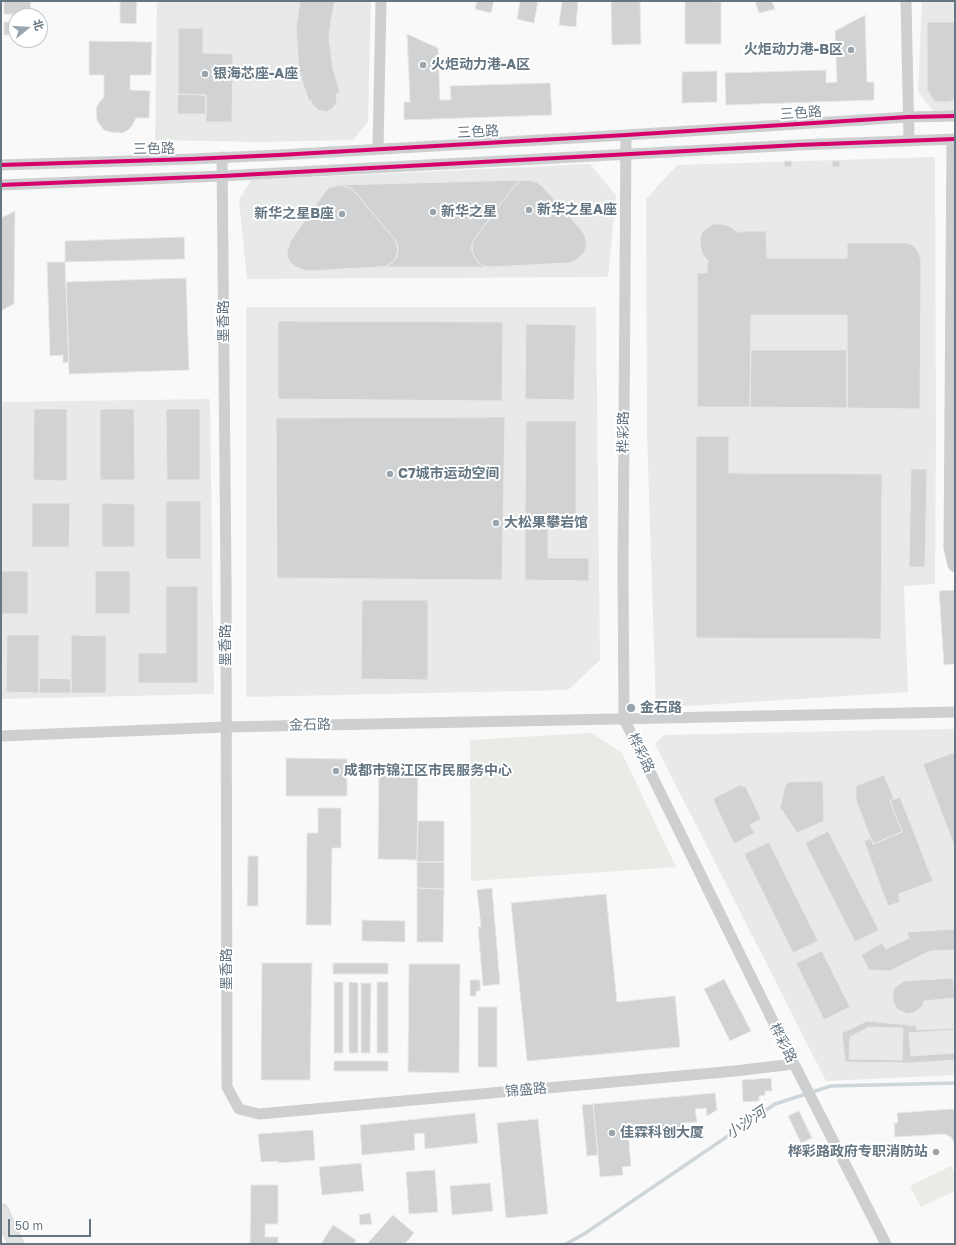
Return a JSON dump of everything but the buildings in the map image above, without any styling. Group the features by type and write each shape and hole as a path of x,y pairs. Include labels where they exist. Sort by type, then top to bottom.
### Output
{"main road":[{"path":"1,1211 16,1244"}],"street":[{"path":"378,149 381,1"},
{"path":"906,1 909,140"},
{"name":"三色路","path":"1,165 222,157 378,149 908,117 955,116"},
{"name":"桦彩路","path":"626,135 623,568 624,719 794,1064 886,1244"},
{"path":"954,139 948,548 952,565 955,567"},
{"name":"三色路","path":"1,185 222,176 625,154 954,139"},
{"name":"墨香路","path":"222,157 227,1087 239,1109 259,1114"},
{"name":"金石路","path":"1,736 226,727 955,712"},
{"name":"锦盛路","path":"259,1114 735,1071 794,1064"}],"shaded area":[{"path":"157,1 371,1 368,122 353,140 261,142 155,140"},
{"path":"922,1 955,1 955,111 934,112 918,92"},
{"path":"935,157 935,584 904,586 908,692 656,708 647,435 646,199 677,165"},
{"name":"新华之星","path":"590,164 616,195 608,277 247,279 239,200 251,180"},
{"path":"246,307 596,307 600,660 568,690 246,697"},
{"path":"210,399 214,694 1,699 1,402"},
{"path":"955,729 955,1075 826,1081 655,744 664,735"},
{"path":"592,733 622,753 676,867 471,881 470,740"},
{"path":"951,1166 955,1173 955,1191 921,1207 910,1186"}],"waterway":[{"name":"小沙河","path":"566,1244 584,1234 775,1104 831,1086 955,1083"}],"cycle path":[{"path":"1,165 279,155 908,117 955,116"},
{"path":"1,185 222,176 798,145 955,139"}],"place":[{"name":"火炬动力港-B区","path":"851,50"},
{"name":"火炬动力港-A区","path":"423,65"},
{"name":"银海芯座-A座","path":"205,74"},
{"name":"新华之星A座","path":"529,210"},
{"name":"新华之星","path":"433,212"},
{"name":"新华之星B座","path":"342,214"},
{"name":"C7城市运动空间","path":"390,474"},
{"name":"大松果攀岩馆","path":"496,523"},
{"name":"金石路","path":"631,708"},
{"name":"成都市锦江区市民服务中心","path":"336,771"},
{"name":"佳霖科创大厦","path":"612,1133"},
{"name":"桦彩路政府专职消防站","path":"936,1152"}]}
